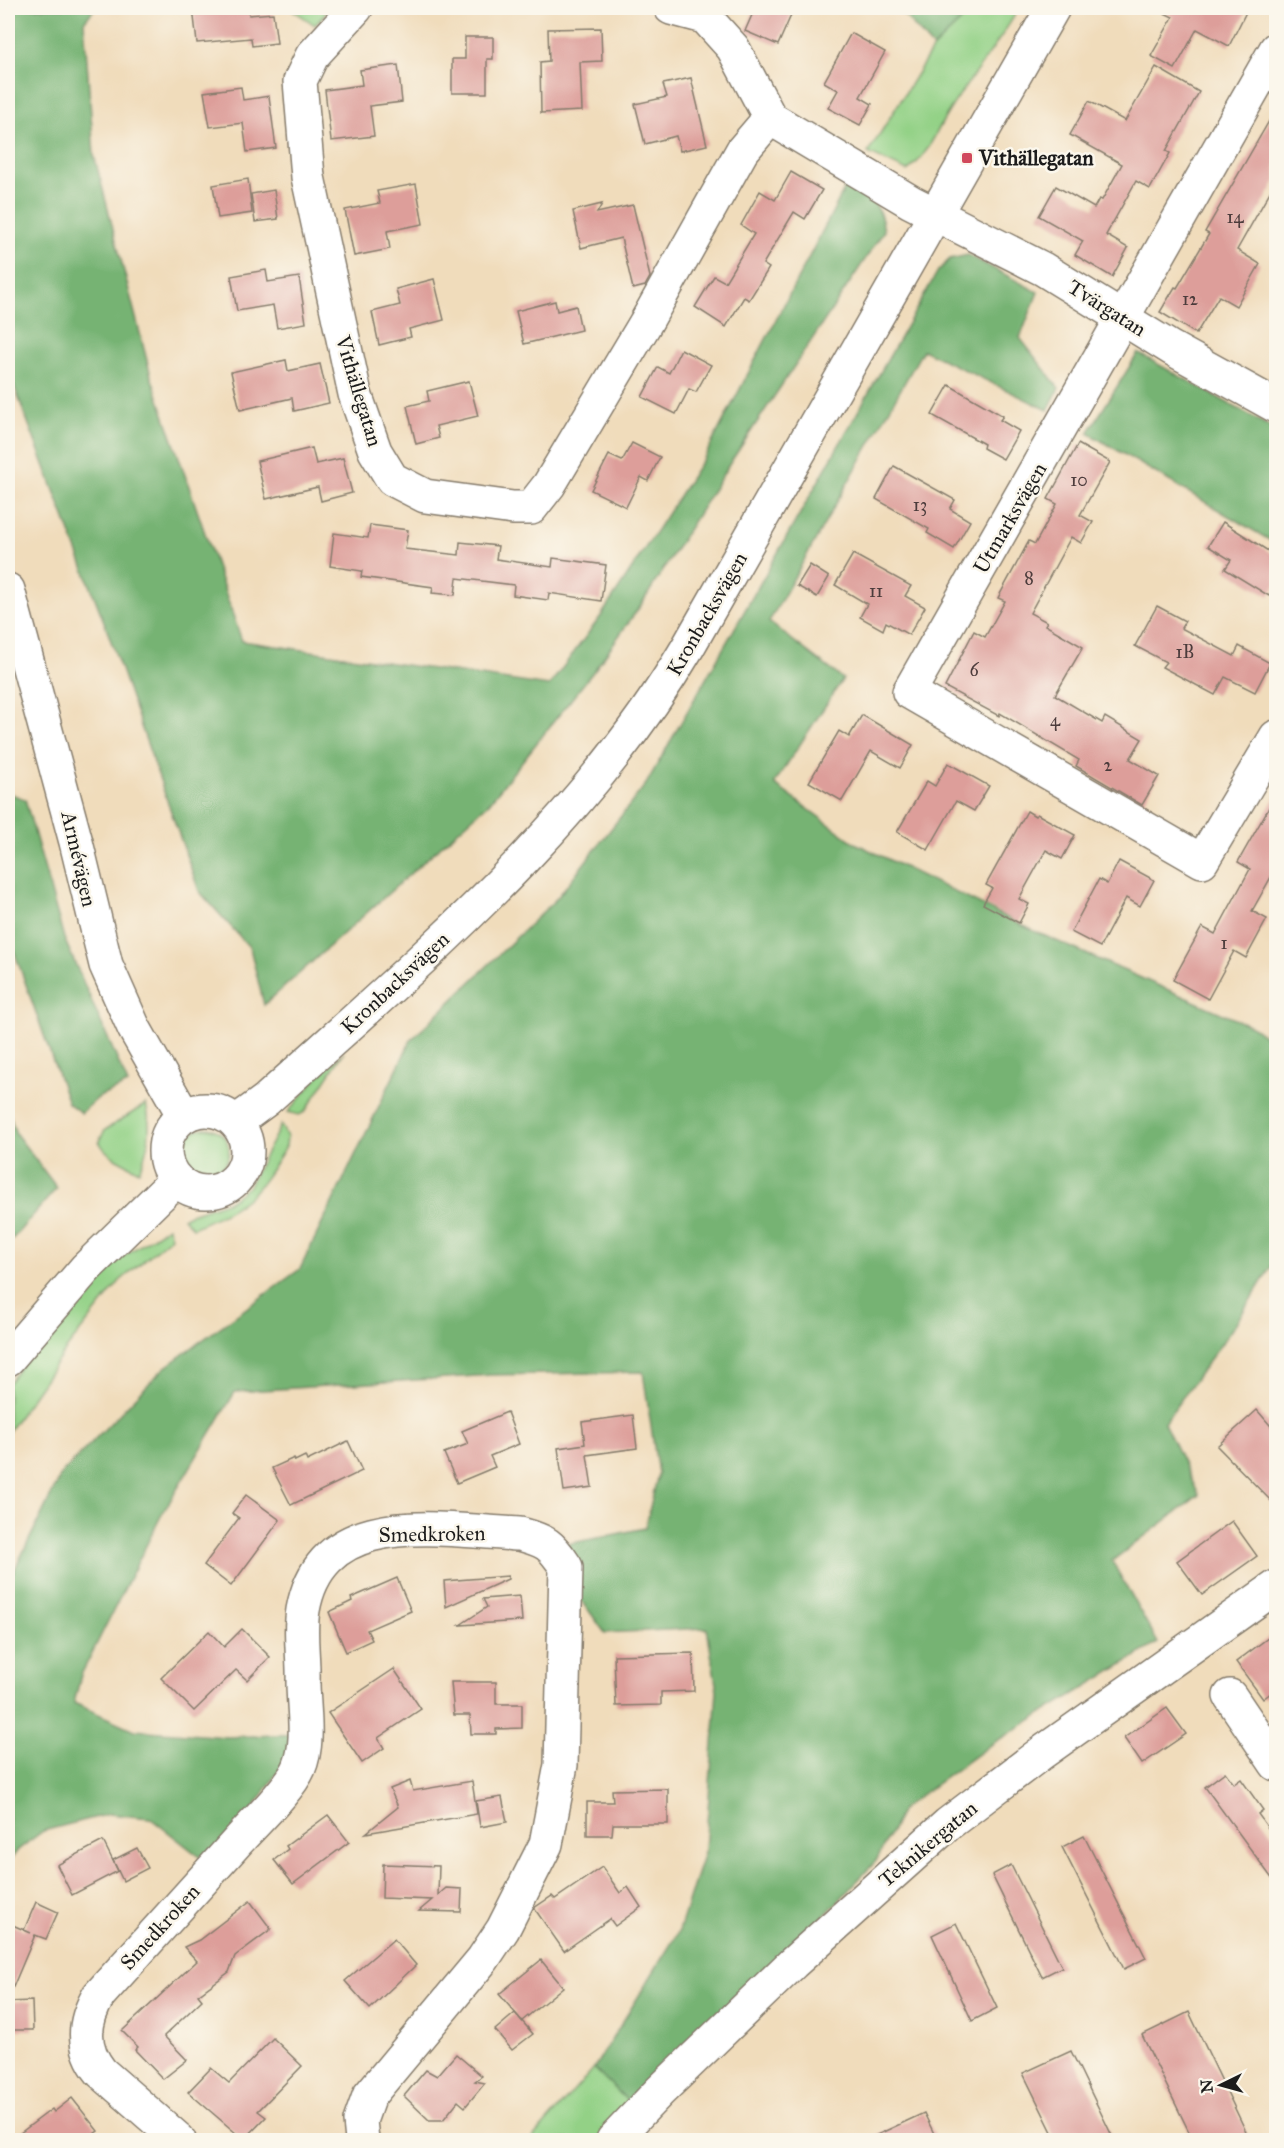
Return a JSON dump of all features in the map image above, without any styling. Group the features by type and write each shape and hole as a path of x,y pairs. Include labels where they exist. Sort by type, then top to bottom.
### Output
{"street":[{"name":"Vithällegatan","path":"356,8 312,56 300,81 308,177 355,394 375,450 392,479 425,496 513,508 531,508 549,485 645,324 741,151 770,118"},
{"path":"671,8 705,18 733,48 770,118 935,214"},
{"name":"Kronbacksvägen","path":"236,1122 291,1077 492,891 596,781 635,730 688,647 1053,8"},
{"name":"Utmarksvägen","path":"1276,49 909,692 1202,861 1276,736"},
{"name":"Tvärgatan","path":"935,214 1043,269 1122,318 1276,406"},
{"name":"Armévägen","path":"8,590 76,842 105,964 134,1028 184,1116"},
{"path":"195,1111 217,1111 236,1122 243,1133 247,1152 242,1171 235,1181 224,1189 212,1192 192,1190 176,1180 165,1158 165,1146 175,1124 184,1116 195,1111"},
{"path":"8,1359 86,1268 176,1180"},
{"name":"Smedkroken","path":"179,2140 101,2072 93,2061 86,2039 88,2014 99,1995 262,1815 299,1768 304,1745 302,1619 309,1589 328,1557 346,1543 378,1531 520,1534 542,1540 553,1546 566,1567 561,1765 546,1844 503,1929 483,1959 369,2096 360,2121 362,2140"},
{"name":"Teknikergatan","path":"613,2140 660,2091 793,1963 948,1824 1050,1747 1276,1587"},
{"path":"1230,1696 1276,1764"}],"green space":[{"path":"8,8 95,8 84,22 94,155 151,376 242,641 549,686 601,616 705,456 846,186 868,198 880,213 884,231 732,460 641,605 593,672 489,803 264,1005 250,948 199,891 106,627 8,370"},
{"path":"290,8 319,8 326,13 315,25"},
{"path":"898,8 974,8 933,48"},
{"path":"974,8 1019,8 949,111 926,151 907,171 868,153 933,48"},
{"path":"968,255 1038,292 1020,338 1059,388 1048,410 923,350 769,622 843,679 774,784 855,843 1036,932 1253,1027 1276,1044 1276,1259 1234,1326 1164,1423 1199,1495 1112,1561 1158,1643 990,1745 903,1808 876,1861 639,2112 594,2068 679,1931 705,1849 717,1691 707,1628 605,1633 566,1579 553,1547 645,1528 658,1474 643,1372 492,1375 235,1392 161,1516 81,1675 74,1703 134,1730 227,1737 303,1734 214,1868 150,1818 109,1814 43,1831 18,1850 8,1863 8,1583 62,1473 164,1368 300,1269 411,1040 557,898 646,784 938,271 950,259"},
{"path":"1138,353 1276,430 1276,544 1088,433"},
{"path":"8,793 25,799 64,938 128,1084 99,1097 81,1113 68,1103 8,934"},
{"path":"344,1052 305,1112 299,1115 288,1112 317,1078"},
{"path":"146,1104 149,1122 148,1138 139,1171 111,1156 99,1141 105,1130"},
{"path":"8,1110 16,1134 57,1188 8,1244"},
{"path":"281,1125 287,1137 286,1146 257,1189 238,1205 193,1228 183,1218 229,1201 248,1187"},
{"path":"206,1128 222,1135 229,1151 222,1167 206,1174 190,1167 183,1151 190,1135"},
{"path":"168,1227 171,1237 120,1281 64,1352 8,1432 8,1384 21,1366 85,1293 122,1257"},
{"path":"594,2068 639,2112 614,2140 531,2140"}],"building":[{"path":"193,8 248,8 249,15 273,13 277,43 252,46 251,38 197,43"},
{"path":"755,8 779,8 792,13 778,45 745,31"},
{"path":"1154,8 1248,8 1229,46 1197,29 1175,69 1151,56 1173,17"},
{"path":"601,28 602,61 580,62 582,111 541,113 540,62 549,61 548,29"},
{"path":"851,33 885,52 860,97 872,104 860,125 828,108 838,90 824,82"},
{"path":"465,37 493,37 493,59 487,59 487,93 452,93 452,59 465,59"},
{"path":"398,65 402,102 370,106 374,136 331,141 325,90 362,85 360,70"},
{"path":"1156,67 1199,92 1166,151 1170,153 1150,189 1136,181 1106,235 1128,248 1112,277 1075,255 1083,241 1039,216 1056,186 1094,208 1099,199 1102,200 1122,164 1070,135 1089,101 1125,121"},
{"path":"691,78 707,145 680,151 676,136 645,144 635,104 667,97 663,84"},
{"path":"241,87 243,100 269,96 276,148 247,152 243,123 210,127 204,92"},
{"path":"1276,109 1276,181 1237,250 1260,264 1236,306 1219,296 1196,334 1160,312 1209,234 1205,232"},
{"path":"791,172 822,190 805,219 794,212 763,264 769,268 749,300 744,297 726,327 695,307 714,276 725,282 754,234 741,225 760,191 775,200"},
{"path":"248,179 252,213 218,218 213,185"},
{"path":"416,184 423,224 387,231 390,249 354,256 345,210 380,203 377,191"},
{"path":"274,190 278,219 255,222 251,194"},
{"path":"602,204 597,213 633,205 650,277 645,286 633,289 621,238 581,248 573,211"},
{"path":"266,270 268,282 299,277 306,323 277,328 273,305 237,311 231,276"},
{"path":"434,279 444,320 409,329 411,337 379,345 372,312 400,305 396,289"},
{"path":"555,301 557,311 576,306 581,330 524,344 516,311"},
{"path":"681,349 711,365 696,392 689,389 676,414 642,397 658,367 669,373"},
{"path":"286,360 288,371 320,364 329,403 294,411 292,398 240,410 231,372"},
{"path":"469,381 478,416 436,426 439,438 416,444 407,406 429,401 427,391"},
{"path":"949,385 1003,416 1000,420 1019,431 1003,459 983,448 984,444 932,415"},
{"path":"632,443 660,457 648,481 641,477 626,507 591,490 609,455 622,461"},
{"path":"1078,444 1110,462 1080,515 1093,522 1081,543 1071,537 1030,613 1047,622 1045,625 1083,647 1055,695 1102,723 1105,717 1142,739 1130,759 1159,776 1142,805 1076,766 1079,760 1000,713 999,716 945,687 974,631 985,637 1005,601 998,598 1029,541 1035,544 1057,504 1048,499"},
{"path":"312,448 316,464 343,458 352,493 321,501 318,487 266,499 257,461"},
{"path":"894,466 955,500 950,509 970,521 954,549 927,533 929,529 876,499"},
{"path":"1223,522 1276,556 1276,584 1269,596 1225,569 1231,560 1208,546"},
{"path":"370,525 408,530 405,549 459,555 460,542 498,546 496,559 552,567 553,558 606,565 601,601 549,593 548,600 513,595 514,585 457,578 455,595 432,593 433,587 361,577 362,571 330,566 334,533 368,538"},
{"path":"853,554 911,586 905,596 925,607 909,635 886,622 883,630 860,617 867,604 835,585"},
{"path":"810,565 829,577 817,597 797,586"},
{"path":"1157,606 1185,621 1181,628 1234,656 1239,646 1270,663 1255,692 1225,677 1215,695 1162,667 1166,662 1135,646"},
{"path":"862,715 913,745 900,768 871,751 842,801 809,782 839,731 849,737"},
{"path":"948,763 989,786 974,811 956,801 928,850 897,832 927,781 935,786"},
{"path":"1276,795 1276,868 1252,911 1267,919 1246,958 1234,951 1208,999 1173,980 1202,927 1215,934 1250,869 1238,862"},
{"path":"1027,811 1075,835 1062,859 1046,850 1019,899 1029,904 1019,923 983,904 992,888 986,885"},
{"path":"1119,861 1154,880 1140,906 1126,898 1100,947 1071,932 1099,879 1107,884"},
{"path":"1257,1410 1276,1432 1276,1506 1217,1446"},
{"path":"507,1412 519,1444 490,1456 495,1467 457,1483 444,1453 468,1444 462,1431"},
{"path":"633,1415 637,1448 587,1455 592,1487 564,1491 558,1448 585,1444 582,1422"},
{"path":"348,1441 362,1471 291,1505 272,1468 294,1458 295,1461 305,1456 307,1461"},
{"path":"246,1495 280,1520 231,1586 204,1565 239,1518 232,1513"},
{"path":"1232,1521 1257,1556 1202,1595 1177,1561"},
{"path":"508,1576 508,1579 446,1607 444,1581"},
{"path":"397,1578 411,1611 367,1630 372,1640 346,1652 329,1612 352,1601 351,1598"},
{"path":"520,1596 522,1621 460,1625 487,1607 483,1599"},
{"path":"242,1629 270,1657 247,1680 236,1670 194,1711 161,1678 209,1631 224,1647"},
{"path":"1276,1632 1276,1689 1263,1699 1236,1662"},
{"path":"693,1653 694,1691 661,1692 661,1705 616,1706 614,1655"},
{"path":"394,1669 421,1709 378,1738 384,1748 362,1763 328,1713"},
{"path":"451,1682 496,1682 496,1704 522,1704 522,1728 496,1729 496,1734 471,1734 470,1715 454,1715"},
{"path":"1167,1708 1186,1734 1142,1764 1124,1738"},
{"path":"1225,1772 1234,1784 1241,1779 1263,1810 1258,1814 1276,1839 1276,1884 1205,1787"},
{"path":"410,1781 413,1791 472,1781 477,1814 366,1833 398,1807 390,1789"},
{"path":"668,1789 668,1824 613,1824 612,1835 587,1835 587,1802 613,1802 612,1790"},
{"path":"502,1797 507,1822 480,1827 476,1801"},
{"path":"328,1815 349,1842 293,1884 274,1860 288,1849 286,1846"},
{"path":"1084,1836 1146,1958 1124,1969 1062,1847"},
{"path":"103,1841 118,1871 72,1895 57,1865"},
{"path":"137,1848 148,1868 123,1881 113,1860"},
{"path":"383,1864 439,1866 438,1895 446,1888 462,1889 461,1912 419,1911 432,1900 382,1898"},
{"path":"1011,1865 1062,1967 1042,1977 992,1875"},
{"path":"602,1867 620,1893 628,1887 641,1907 615,1926 610,1919 564,1951 534,1908 552,1896 555,1899"},
{"path":"250,1901 271,1929 235,1956 229,1972 198,1995 202,2000 164,2036 187,2060 163,2079 135,2050 138,2047 122,2031 197,1961 184,1947 199,1940"},
{"path":"36,1902 58,1912 46,1939 35,1935 8,1999 8,1923 24,1930"},
{"path":"956,1923 997,2008 972,2021 932,1935"},
{"path":"394,1939 416,1965 370,2009 345,1981"},
{"path":"541,1960 563,1987 522,2021 499,1994"},
{"path":"32,2001 33,2030 8,2030 8,2002"},
{"path":"1189,2012 1250,2140 1193,2140 1142,2035"},
{"path":"515,2013 533,2034 512,2050 495,2030"},
{"path":"273,2038 302,2066 258,2111 266,2117 244,2140 188,2092 211,2068 229,2083"},
{"path":"1071,2051 1114,2140 1056,2140 1023,2073"},
{"path":"456,2054 482,2076 475,2081 485,2083 465,2107 458,2101 443,2120 429,2120 404,2096 426,2070 437,2076"},
{"path":"72,2098 98,2131 85,2140 11,2140 52,2109 54,2112"},
{"path":"924,2113 937,2140 866,2140"}],"place":[{"name":"Vithällegatan","path":"967,158"}]}
